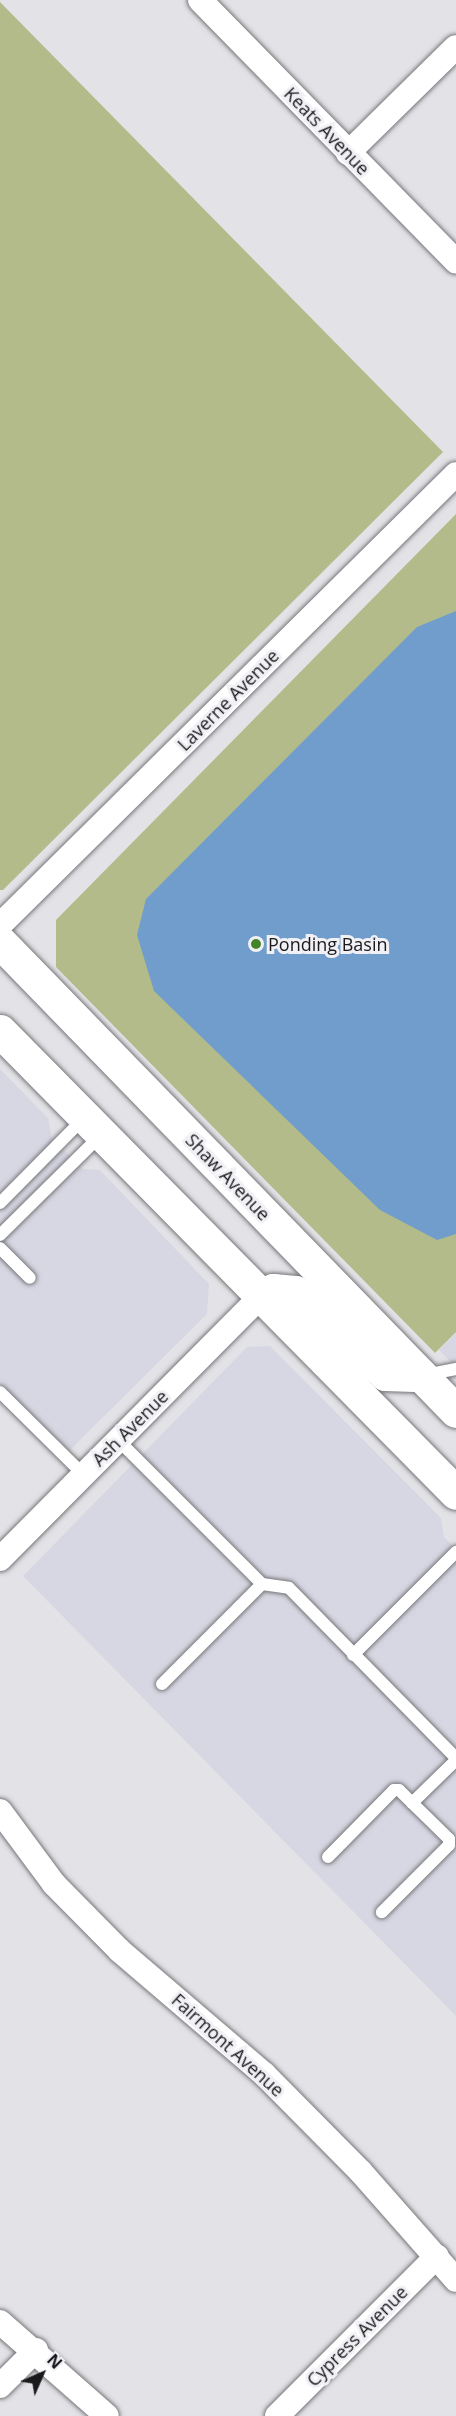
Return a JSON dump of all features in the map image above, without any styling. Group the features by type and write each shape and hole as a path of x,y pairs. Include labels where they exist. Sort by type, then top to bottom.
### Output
{"main road":[{"name":"Shaw Avenue","path":"0,942 456,1411"},
{"path":"0,1031 260,1297 456,1493"},
{"path":"260,1297 273,1290 295,1292 385,1374 421,1375"}],"street":[{"name":"Keats Avenue","path":"200,0 456,261"},
{"path":"348,153 456,46"},
{"name":"Laverne Avenue","path":"0,925 456,474"},
{"name":"Ash Avenue","path":"0,1559 260,1297"},
{"name":"Fairmont Avenue","path":"0,1811 63,1892 120,1951 264,2074 437,2256 456,2280"},
{"name":"Cypress Avenue","path":"277,2416 437,2256"},
{"path":"0,2322 36,2350 107,2416"},
{"path":"0,2386 36,2350"}],"lane":[{"path":"0,1203 92,1126"},
{"path":"0,1235 92,1126"},
{"path":"0,1248 30,1278"},
{"path":"421,1375 456,1369"},
{"path":"0,1392 84,1475"},
{"path":"118,1440 262,1584 289,1588 456,1759 412,1803"},
{"path":"353,1654 456,1552"},
{"path":"162,1684 262,1584"},
{"path":"328,1857 394,1790 399,1790 449,1839 449,1845 382,1912"}],"shaded area":[{"path":"0,1069 48,1118 52,1138 83,1169 100,1170 209,1284 207,1314 61,1459 0,1398"},
{"path":"456,1333 456,1367 439,1350"},
{"path":"270,1346 441,1518 444,1537 456,1549 456,2016 23,1576 247,1347"}],"green space":[{"path":"0,2 443,452 3,890 0,890"},
{"name":"Ponding Basin","path":"456,514 456,1332 435,1353 56,967 56,920"}],"water":[{"name":"Ponding Basin","path":"456,611 456,1234 437,1240 380,1210 154,991 137,935 146,899 417,627"}],"place":[{"name":"Ponding Basin","path":"256,944"}]}
